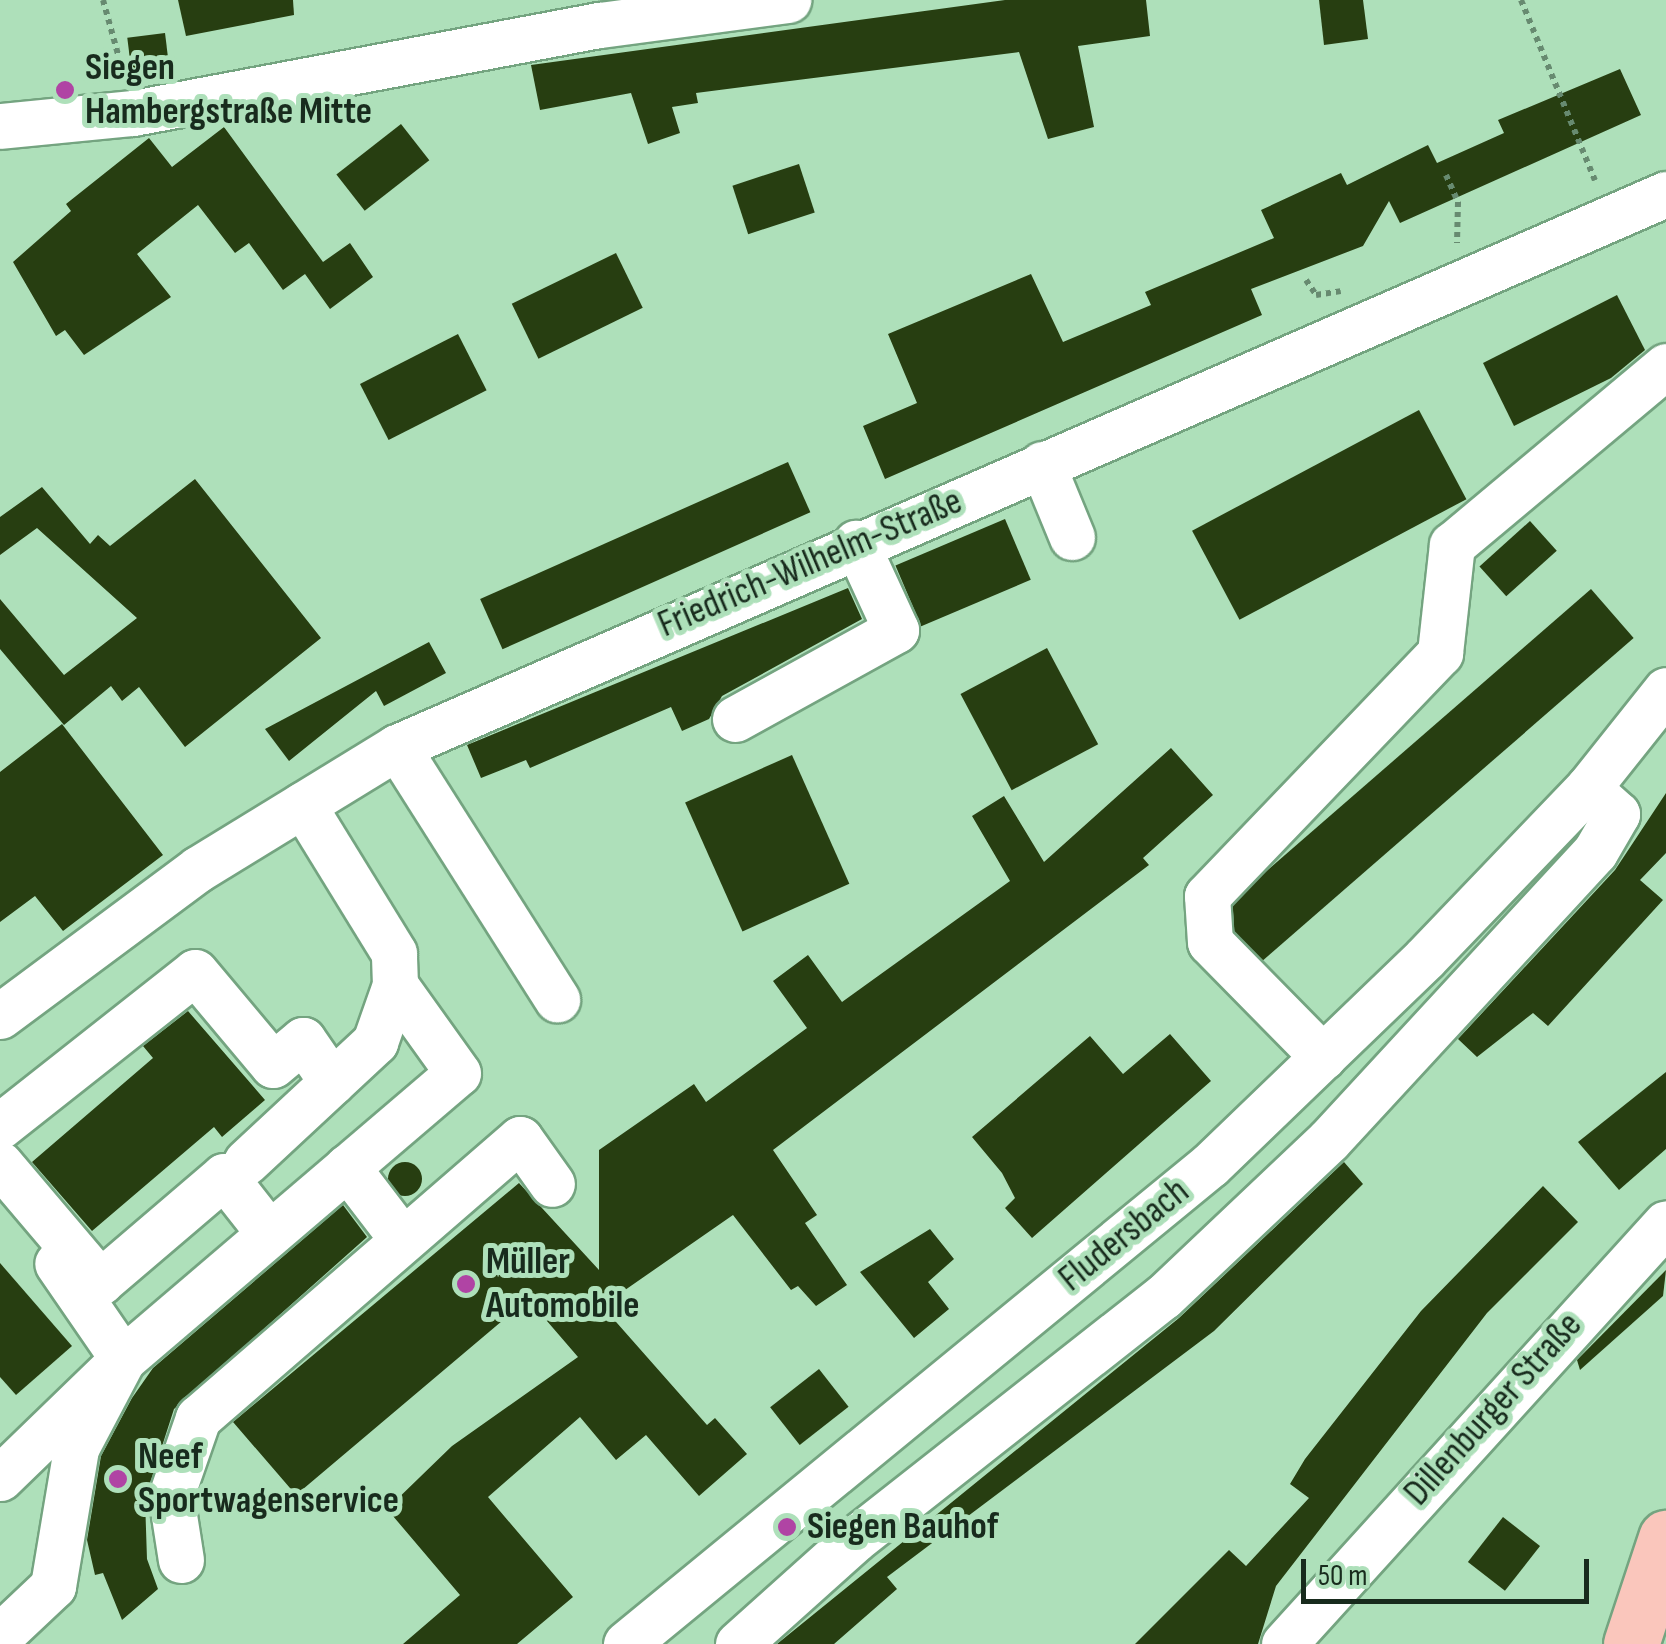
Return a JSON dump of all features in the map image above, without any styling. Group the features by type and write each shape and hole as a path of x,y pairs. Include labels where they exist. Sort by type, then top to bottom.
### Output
{"main road":[{"path":"1628,1640 1666,1538"}],"street":[{"path":"0,126 133,114 543,35 788,0"},
{"name":"Friedrich-Wilhelm-Straße","path":"0,1016 133,914 397,747 856,543 1666,194"},
{"path":"1322,1057 1210,942 1207,896 1440,653 1452,545 1666,366"},
{"path":"1042,464 1072,537"},
{"path":"735,719 896,630 856,543"},
{"name":"Fludersbach","path":"738,1644 1162,1297 1288,1180 1438,1027 1595,852 1666,690"},
{"path":"397,747 557,999"},
{"name":"Fludersbach","path":"626,1644 1210,1165 1322,1057 1618,797"},
{"path":"246,1162 375,1042 395,985 394,952 303,805"},
{"path":"0,1126 195,972 273,1066 304,1040 332,1082"},
{"path":"0,1478 122,1359 458,1073 395,985"},
{"path":"181,1560 170,1496 198,1418 520,1139 552,1184"},
{"path":"0,1164 100,1282 224,1176 268,1232"},
{"path":"347,1167 402,1239"},
{"path":"0,1196 84,1294 122,1359"},
{"name":"Dillenburger Straße","path":"1284,1644 1666,1222"},
{"path":"0,1636 53,1586 76,1448 122,1359"}],"path":[{"path":"103,0 116,40"},
{"path":"1521,0 1611,218"},
{"path":"1441,251 1457,243 1458,202 1446,175"},
{"path":"1306,280 1316,296 1337,285"}],"building":[{"path":"178,0 293,0 294,15 186,36"},
{"path":"1005,0 1146,0 1150,36 1078,46 1094,127 1048,139 1019,52 696,93 698,103 672,107 680,133 648,144 631,93 540,110 531,65"},
{"path":"1319,0 1363,0 1368,39 1324,45"},
{"path":"165,33 169,67 131,71 127,38"},
{"path":"1620,69 1641,115 1400,223 1389,201 1363,246 1251,289 1262,315 885,479 863,426 917,403 888,334 1031,274 1063,342 1151,305 1145,292 1274,238 1261,210 1341,173 1347,185 1428,145 1437,163 1504,133 1498,120"},
{"path":"401,124 429,160 365,211 336,174"},
{"path":"224,127 323,262 350,243 373,277 330,309 305,274 283,290 249,243 235,253 198,205 137,254 171,297 84,355 65,330 56,336 13,262 71,211 66,204 149,138 172,167"},
{"path":"799,164 815,213 748,234 732,186"},
{"path":"616,253 643,308 538,359 512,304"},
{"path":"1617,295 1645,350 1611,378 1514,426 1483,363"},
{"path":"458,334 487,390 389,440 360,384"},
{"path":"1419,410 1466,499 1239,620 1192,531"},
{"path":"788,462 810,512 503,649 480,599"},
{"path":"195,479 321,638 185,747 139,687 122,701 111,686 64,725 0,649 0,599 64,675 137,618 37,528 0,555 0,517 42,487 90,544 98,535 110,546"},
{"path":"1005,519 1031,580 921,626 895,565"},
{"path":"1530,521 1557,551 1506,596 1479,567"},
{"path":"848,588 862,619 722,696 709,719 682,731 671,707 530,768 526,760 481,778 467,745"},
{"path":"1591,589 1634,638 1261,962 1218,913"},
{"path":"429,642 446,673 384,706 376,691 289,761 265,729"},
{"path":"1047,648 1098,744 1012,790 960,694"},
{"path":"62,724 163,855 63,931 35,896 0,922 0,772"},
{"path":"1171,748 1213,795 1143,858 1149,865 773,1150 817,1215 805,1223 847,1285 816,1306 798,1286 791,1290 733,1215 602,1306 707,1425 715,1418 747,1454 699,1496 646,1435 616,1460 580,1417 488,1497 573,1597 517,1644 403,1644 460,1595 387,1509 452,1446 578,1357 528,1299 296,1495 233,1422 519,1183 599,1270 599,1150 694,1084 706,1102 807,1028 773,981 808,955 842,1002 1010,881 972,816 1004,796 1044,862"},
{"path":"792,755 849,884 742,931 685,803"},
{"path":"1666,793 1666,853 1640,880 1663,900 1548,1026 1533,1013 1477,1057 1458,1039 1615,870"},
{"path":"188,1011 265,1100 222,1137 214,1127 92,1231 32,1162 153,1058 143,1046"},
{"path":"1170,1034 1211,1081 1032,1238 1005,1208 1015,1198 1002,1173 972,1137 1090,1036 1123,1074"},
{"path":"1666,1072 1666,1149 1619,1190 1578,1142"},
{"path":"405,1162 417,1167 422,1179 417,1191 405,1196 393,1191 388,1179 393,1167"},
{"path":"1344,1162 1363,1184 1214,1331 887,1577 897,1589 834,1644 777,1644 1179,1318"},
{"path":"1543,1186 1578,1222 1487,1313 1276,1586 1258,1644 1135,1644 1229,1550 1246,1566 1309,1498 1290,1484 1305,1459 1421,1311"},
{"path":"343,1205 367,1237 174,1409 145,1499 147,1559 158,1589 122,1620 103,1573 95,1575 87,1540 101,1456 153,1368"},
{"path":"930,1229 954,1259 928,1282 949,1309 914,1338 860,1272"},
{"path":"0,1263 72,1346 16,1395 0,1377"},
{"path":"1666,1270 1663,1296 1580,1370 1577,1360"},
{"path":"819,1369 849,1407 800,1445 770,1407"},
{"path":"1503,1517 1540,1546 1505,1591 1468,1562"}],"place":[{"name":"Siegen Hambergstraße Mitte","path":"65,90"},
{"name":"Müller Automobile","path":"466,1284"},
{"name":"Neef Sportwagenservice","path":"118,1479"},
{"name":"Siegen Bauhof","path":"787,1527"}]}
